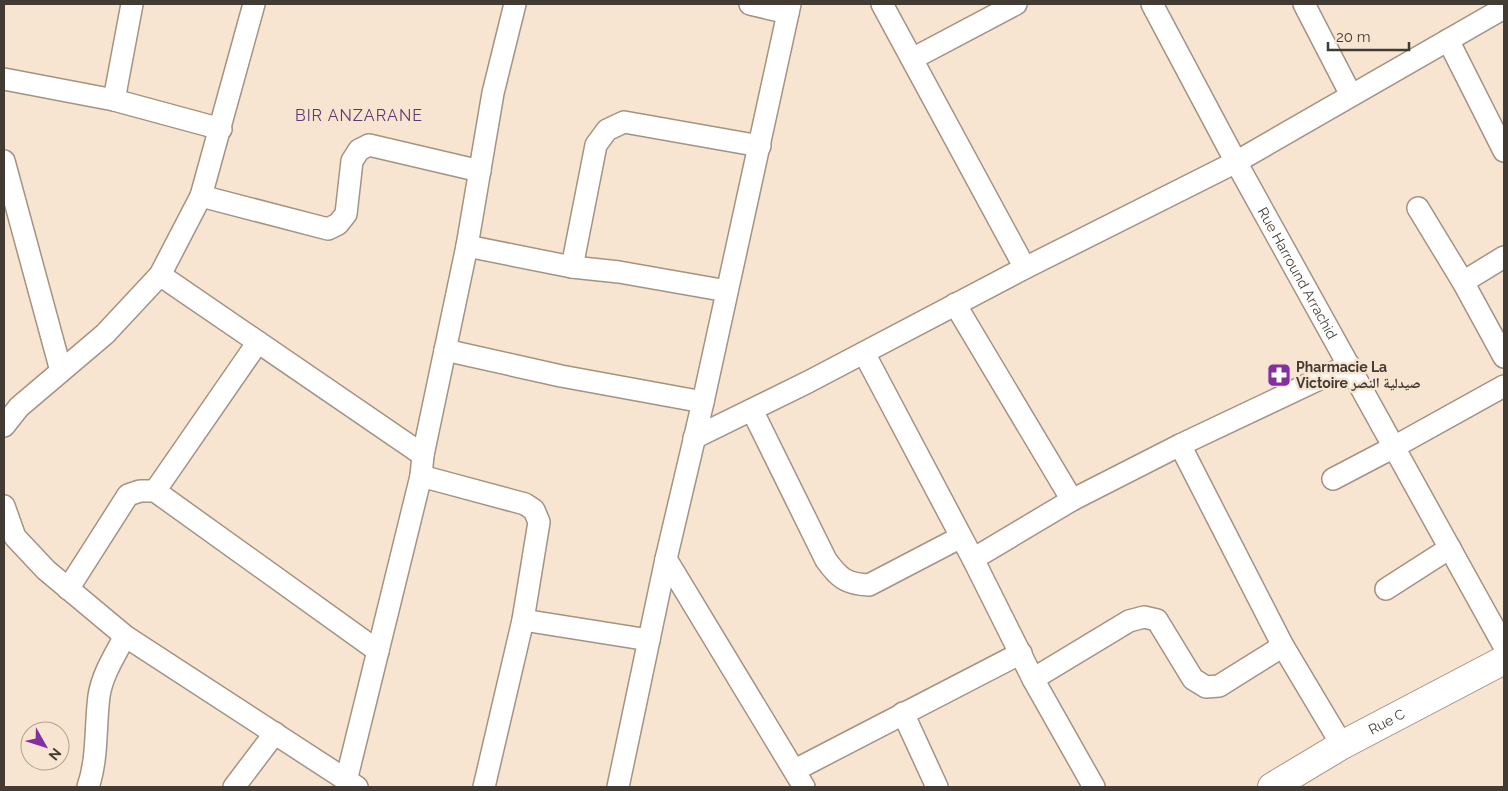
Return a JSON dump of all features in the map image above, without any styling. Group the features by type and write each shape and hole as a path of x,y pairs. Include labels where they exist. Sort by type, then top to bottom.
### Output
{"street":[{"path":"114,100 132,4"},
{"path":"4,426 19,407 105,334 160,275 201,196 254,4"},
{"path":"4,506 10,539 125,636 352,784 378,651 421,476 423,455 467,246 493,93 515,4"},
{"path":"618,787 666,559 760,146 789,9 750,4"},
{"path":"882,4 1025,268"},
{"path":"912,59 1016,4"},
{"name":"Rue Harround Arrachid","path":"1152,4 1236,162 1504,646"},
{"path":"1304,4 1352,95"},
{"path":"694,438 1236,162 1504,8"},
{"path":"1448,40 1504,151"},
{"path":"4,79 114,100 220,129"},
{"path":"572,267 596,145 607,130 624,122 760,146"},
{"path":"201,196 328,230 338,224 346,214 352,161 359,150 369,145 480,172"},
{"path":"4,161 62,371"},
{"path":"1418,208 1464,282 1504,357"},
{"path":"467,246 572,267 619,272 727,291"},
{"path":"1464,282 1504,257"},
{"path":"160,275 423,455"},
{"path":"954,304 1072,500"},
{"path":"155,491 258,342"},
{"path":"445,350 561,376 702,402"},
{"path":"864,353 962,537 1033,679 1094,787"},
{"path":"973,560 1072,500 1180,445 1349,365"},
{"path":"1333,479 1504,386"},
{"path":"752,410 826,560 838,576 854,584 869,585 962,537"},
{"path":"1180,445 1283,646 1342,745"},
{"path":"421,476 525,504 534,510 539,522 522,620 484,787"},
{"path":"68,589 128,495 140,491 155,491 378,651"},
{"path":"1386,589 1450,548"},
{"path":"666,559 799,778 903,713 1021,653"},
{"path":"1033,679 1129,621 1144,617 1157,620 1193,679 1206,687 1219,686 1283,646"},
{"path":"522,620 649,640"},
{"path":"88,787 93,772 99,694 108,667 125,636"},
{"name":"Rue C","path":"1272,787 1342,745 1504,660"},
{"path":"903,713 936,787"},
{"path":"234,787 275,733"}],"place":[{"name":"Pharmacie La Victoire صيدلية النصر","path":"1279,375"}],"district":[{"name":"BIR ANZARANE","path":"359,115"}]}
